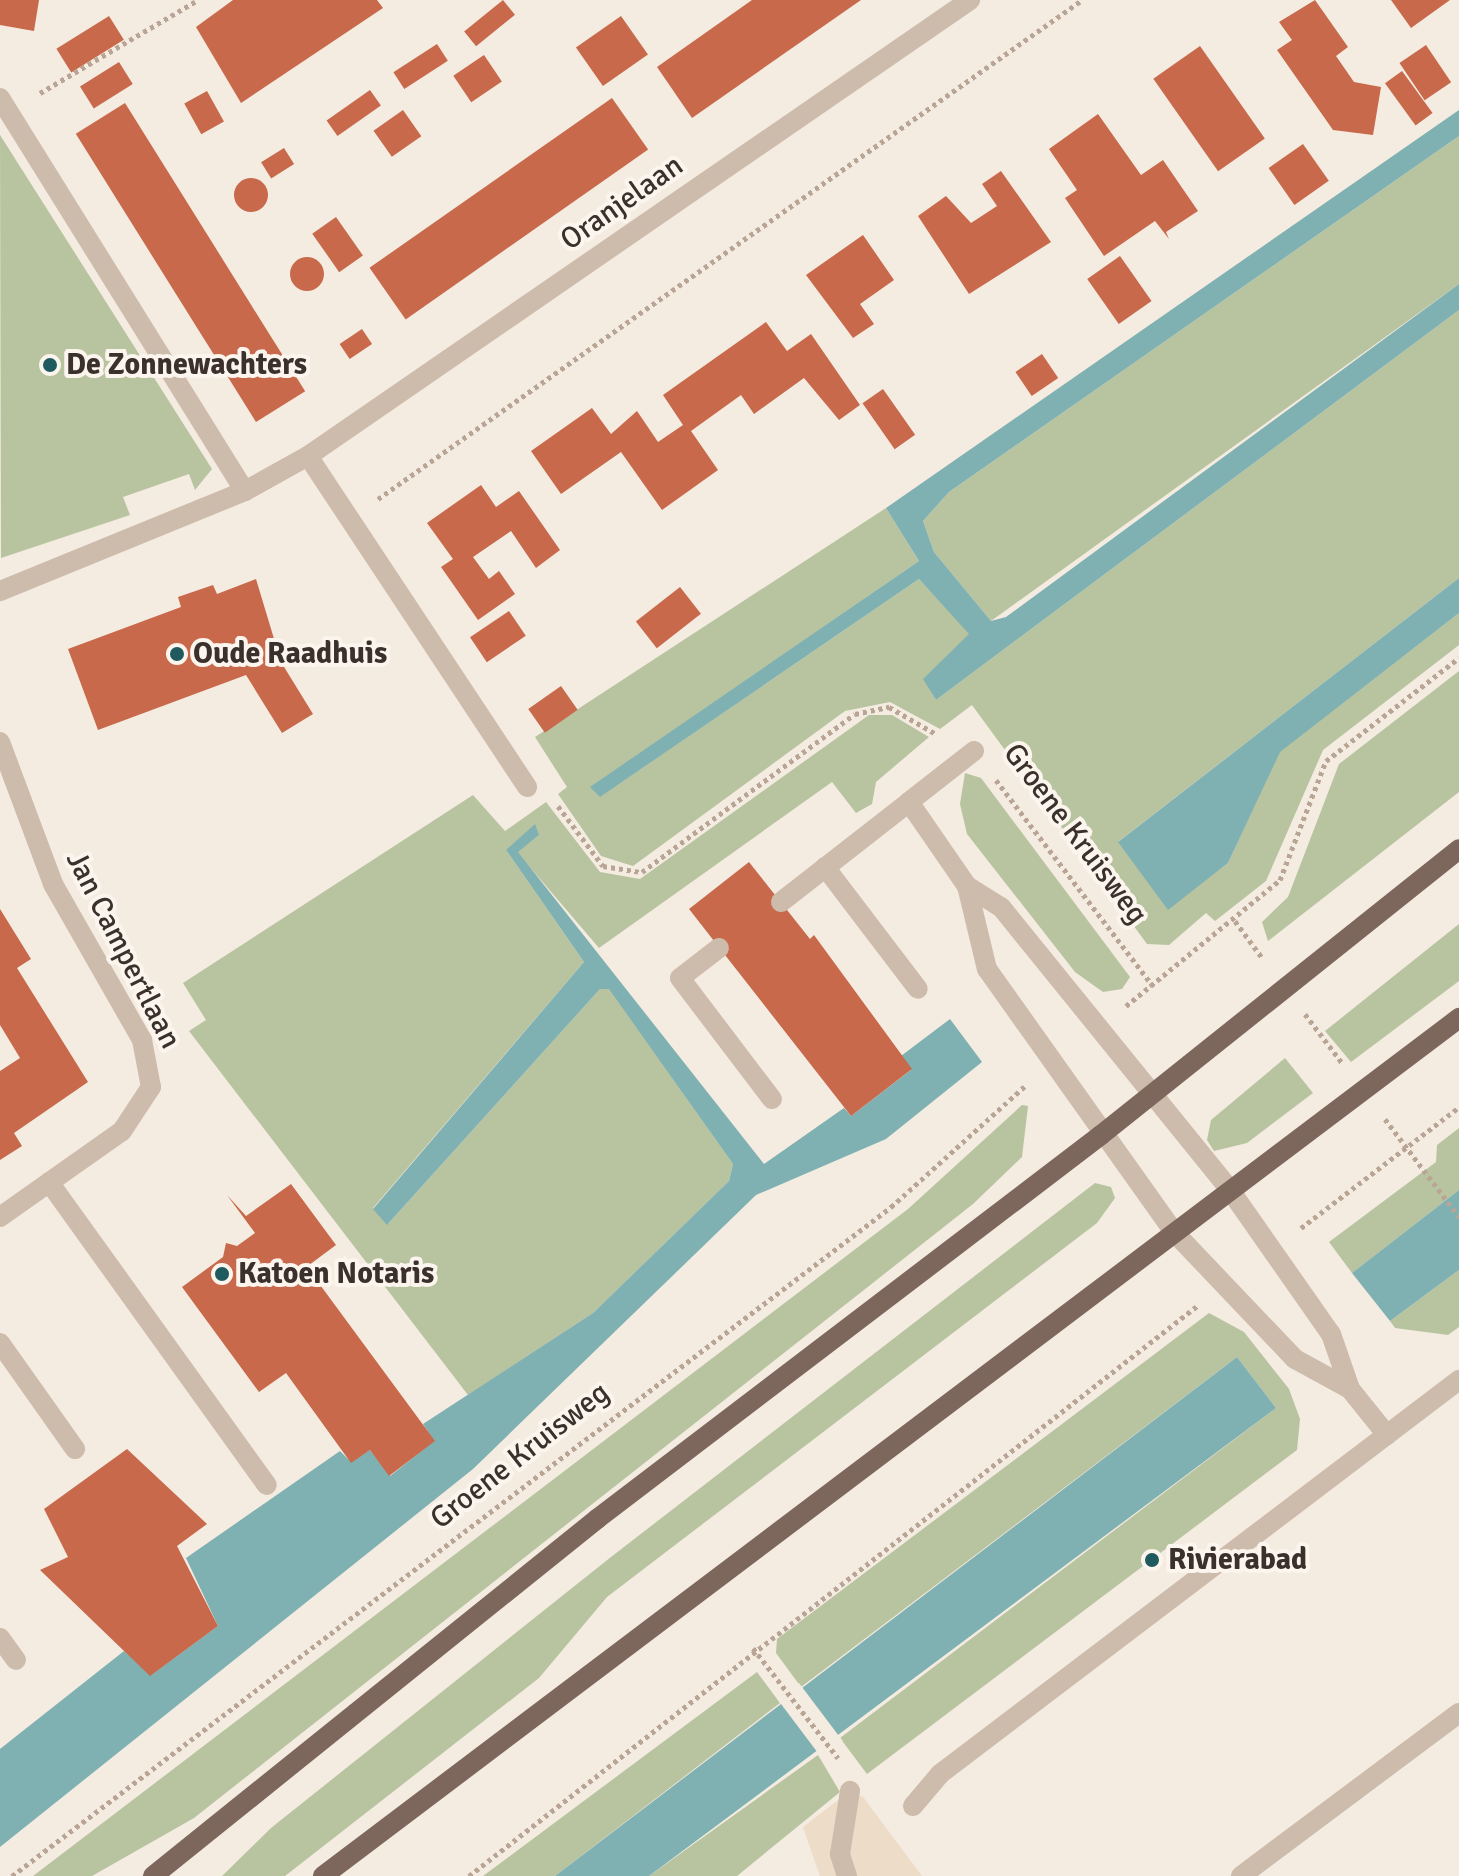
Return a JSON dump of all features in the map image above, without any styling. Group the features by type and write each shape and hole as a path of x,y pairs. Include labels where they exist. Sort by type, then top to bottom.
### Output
{"main road":[{"path":"153,1876 597,1519 1101,1135 1283,985 1459,849"},
{"path":"323,1876 1459,1018"}],"street":[{"name":"Oranjelaan","path":"0,591 245,491 308,456 970,0"},
{"path":"6,104 245,491"},
{"path":"308,456 527,787"},
{"name":"Jan Campertlaan","path":"0,742 53,884 151,1062 141,1110 0,1217"},
{"name":"Groene Kruisweg","path":"781,902 974,751"},
{"path":"909,802 967,886 987,969 1050,1066 1101,1135 1174,1232 1295,1359 1350,1389"},
{"path":"825,867 918,989"},
{"path":"967,886 1001,907 1230,1190 1331,1334 1350,1389 1387,1435"},
{"path":"719,948 680,978 772,1099"},
{"path":"49,1182 267,1485"},
{"path":"0,1343 75,1449"},
{"path":"913,1806 940,1774 1459,1380"},
{"path":"0,1638 16,1660"},
{"path":"1241,1876 1459,1713"},
{"path":"847,1876 840,1854 850,1791"}],"path":[{"path":"6,104 198,0"},
{"path":"349,519 1082,0"},
{"path":"1100,1026 1235,921 1280,880 1326,761 1459,658"},
{"path":"527,787 539,780 595,858 625,873 655,865 855,714 889,707 974,751"},
{"name":"Groene Kruisweg","path":"974,751 1153,986"},
{"path":"1235,921 1459,1217"},
{"name":"Groene Kruisweg","path":"12,1876 891,1207 1050,1066"},
{"path":"1272,1250 1459,1107"},
{"path":"469,1876 753,1648 1224,1286"},
{"path":"753,1648 838,1757"}],"green space":[{"path":"0,135 212,469 195,490 189,474 123,497 130,515 1,558"},
{"path":"1459,136 1459,284 991,621 934,552 923,521 949,492"},
{"path":"1459,310 1459,578 1119,841 1168,909 1228,863 1279,752 1459,613 1459,645 1323,750 1266,881 1215,921 1206,913 1169,945 1147,944 972,705 940,729 890,702 845,711 633,866 601,856 558,794 567,787 535,737 886,508 919,561 591,787 601,796 919,579 970,634 924,679 936,700"},
{"path":"1459,671 1459,792 1268,941 1262,922 1288,897 1339,764"},
{"path":"869,715 892,715 929,737 876,782 872,804 856,813 832,782 599,948 517,852 539,835 506,850 584,962 373,1208 388,1224 600,989 609,988 733,1164 729,1181 593,1313 468,1395 189,1031 206,1020 183,983 473,795 505,831 546,802 600,872 640,879"},
{"path":"965,773 981,778 1130,977 1122,989 1103,992 1075,972 967,834 960,804"},
{"path":"1459,924 1459,981 1351,1062 1325,1031"},
{"path":"1285,1058 1313,1093 1247,1143 1214,1151 1207,1140 1211,1120"},
{"path":"1022,1105 1028,1106 1022,1157 973,1204 194,1818 92,1876 33,1876 908,1209"},
{"path":"1459,1128 1459,1190 1352,1273 1329,1242 1436,1162 1437,1145"},
{"path":"1095,1183 1111,1187 1115,1198 1097,1223 607,1597 539,1678 285,1876 222,1876 271,1828 611,1557"},
{"path":"1459,1270 1459,1327 1448,1335 1395,1328 1390,1321"},
{"path":"1209,1313 1244,1332 1289,1389 1300,1419 1297,1450 867,1774 840,1738 1276,1408 1237,1357 801,1687 776,1653 777,1639"},
{"path":"757,1672 780,1703 555,1876 483,1876"},
{"path":"818,1755 840,1792 737,1876 649,1876"}],"shaded area":[{"path":"850,1791 863,1797 922,1876 820,1876 803,1827"}],"water":[{"path":"1459,110 1459,136 949,492 923,521 934,552 991,621 1006,617 1459,284 1459,310 936,700 923,679 969,634 919,579 600,797 590,787 919,561 886,508"},
{"path":"1459,578 1459,613 1280,752 1228,863 1168,910 1118,842"},
{"path":"535,824 539,835 518,852 764,1164 844,1108 851,1116 911,1070 901,1056 950,1019 982,1062 886,1139 756,1195 473,1469 0,1847 0,1749 124,1651 151,1675 218,1626 186,1558 340,1451 351,1462 370,1450 390,1476 434,1441 423,1424 593,1313 729,1181 733,1164 609,989 600,989 387,1225 373,1209 584,962 506,850"},
{"path":"1459,1190 1459,1270 1390,1321 1352,1273"},
{"path":"1237,1357 1276,1408 649,1876 555,1876"}],"pier":[{"path":"799,1683 843,1741 821,1758 777,1699"}],"building":[{"path":"0,0 39,0 34,31 0,25"},
{"path":"233,0 377,0 383,8 241,103 196,27"},
{"path":"503,0 515,15 476,46 464,31"},
{"path":"752,0 861,0 692,118 657,67"},
{"path":"1315,0 1348,47 1336,56 1354,82 1381,87 1373,135 1333,130 1277,50 1292,40 1279,22"},
{"path":"1391,0 1450,0 1411,28"},
{"path":"109,16 124,40 71,73 56,49"},
{"path":"621,16 648,55 603,86 576,48"},
{"path":"437,44 448,61 404,89 393,72"},
{"path":"1426,45 1451,82 1425,100 1399,63"},
{"path":"1200,46 1265,139 1218,171 1153,79"},
{"path":"484,55 502,82 471,102 453,76"},
{"path":"119,62 133,84 94,108 80,86"},
{"path":"1402,71 1433,113 1416,125 1385,83"},
{"path":"370,90 381,106 337,136 327,120"},
{"path":"207,91 224,122 201,134 184,104"},
{"path":"612,98 648,150 406,319 370,268"},
{"path":"125,103 305,391 256,422 76,134"},
{"path":"403,110 421,136 392,157 374,131"},
{"path":"1098,114 1141,175 1163,160 1198,211 1166,232 1169,239 1155,221 1104,256 1065,198 1077,190 1049,149"},
{"path":"1303,144 1329,181 1294,205 1269,168"},
{"path":"284,148 294,164 271,178 261,162"},
{"path":"1001,171 1051,242 969,294 918,216 946,196 971,223 997,206 982,184"},
{"path":"251,178 263,183 268,195 263,207 251,212 239,207 234,195 239,183"},
{"path":"336,217 363,256 339,272 312,234"},
{"path":"863,235 894,280 860,304 874,324 853,338 806,275"},
{"path":"1120,256 1152,301 1119,324 1087,279"},
{"path":"307,257 319,262 324,274 319,286 307,291 295,286 290,274 295,262"},
{"path":"766,322 787,351 811,334 860,405 839,420 804,378 754,414 741,395 691,431 718,470 662,510 621,452 561,494 531,451 592,408 611,434 637,411 658,442 683,425 663,395"},
{"path":"362,329 372,344 350,359 340,344"},
{"path":"1042,354 1058,378 1032,396 1015,372"},
{"path":"883,389 915,435 895,449 863,403"},
{"path":"481,485 496,507 519,491 560,550 536,568 511,531 473,557 489,579 499,571 515,594 478,620 441,567 453,559 427,523"},
{"name":"Oude Raadhuis","path":"256,579 281,662 313,714 282,733 246,675 98,730 68,649 181,607 178,597 213,585 217,594"},
{"path":"680,587 701,614 657,648 636,621"},
{"path":"509,611 526,636 487,662 470,637"},
{"path":"561,686 578,710 545,733 528,709"},
{"path":"749,862 810,939 814,935 912,1069 851,1116 689,909"},
{"path":"0,909 31,959 17,968 88,1082 14,1133 22,1146 0,1160 0,1071 20,1058 0,1025"},
{"path":"291,1184 336,1245 297,1274 306,1285 315,1278 435,1441 389,1476 370,1450 351,1463 286,1373 259,1392 182,1287 223,1257 226,1243 237,1246 255,1233 227,1195 246,1216"},
{"path":"127,1449 207,1524 177,1546 218,1626 150,1676 40,1570 68,1557 44,1509"}],"place":[{"name":"De Zonnewachters","path":"50,365"},
{"name":"Oude Raadhuis","path":"177,654"},
{"name":"Katoen Notaris","path":"222,1274"},
{"name":"Rivierabad","path":"1152,1560"}]}
